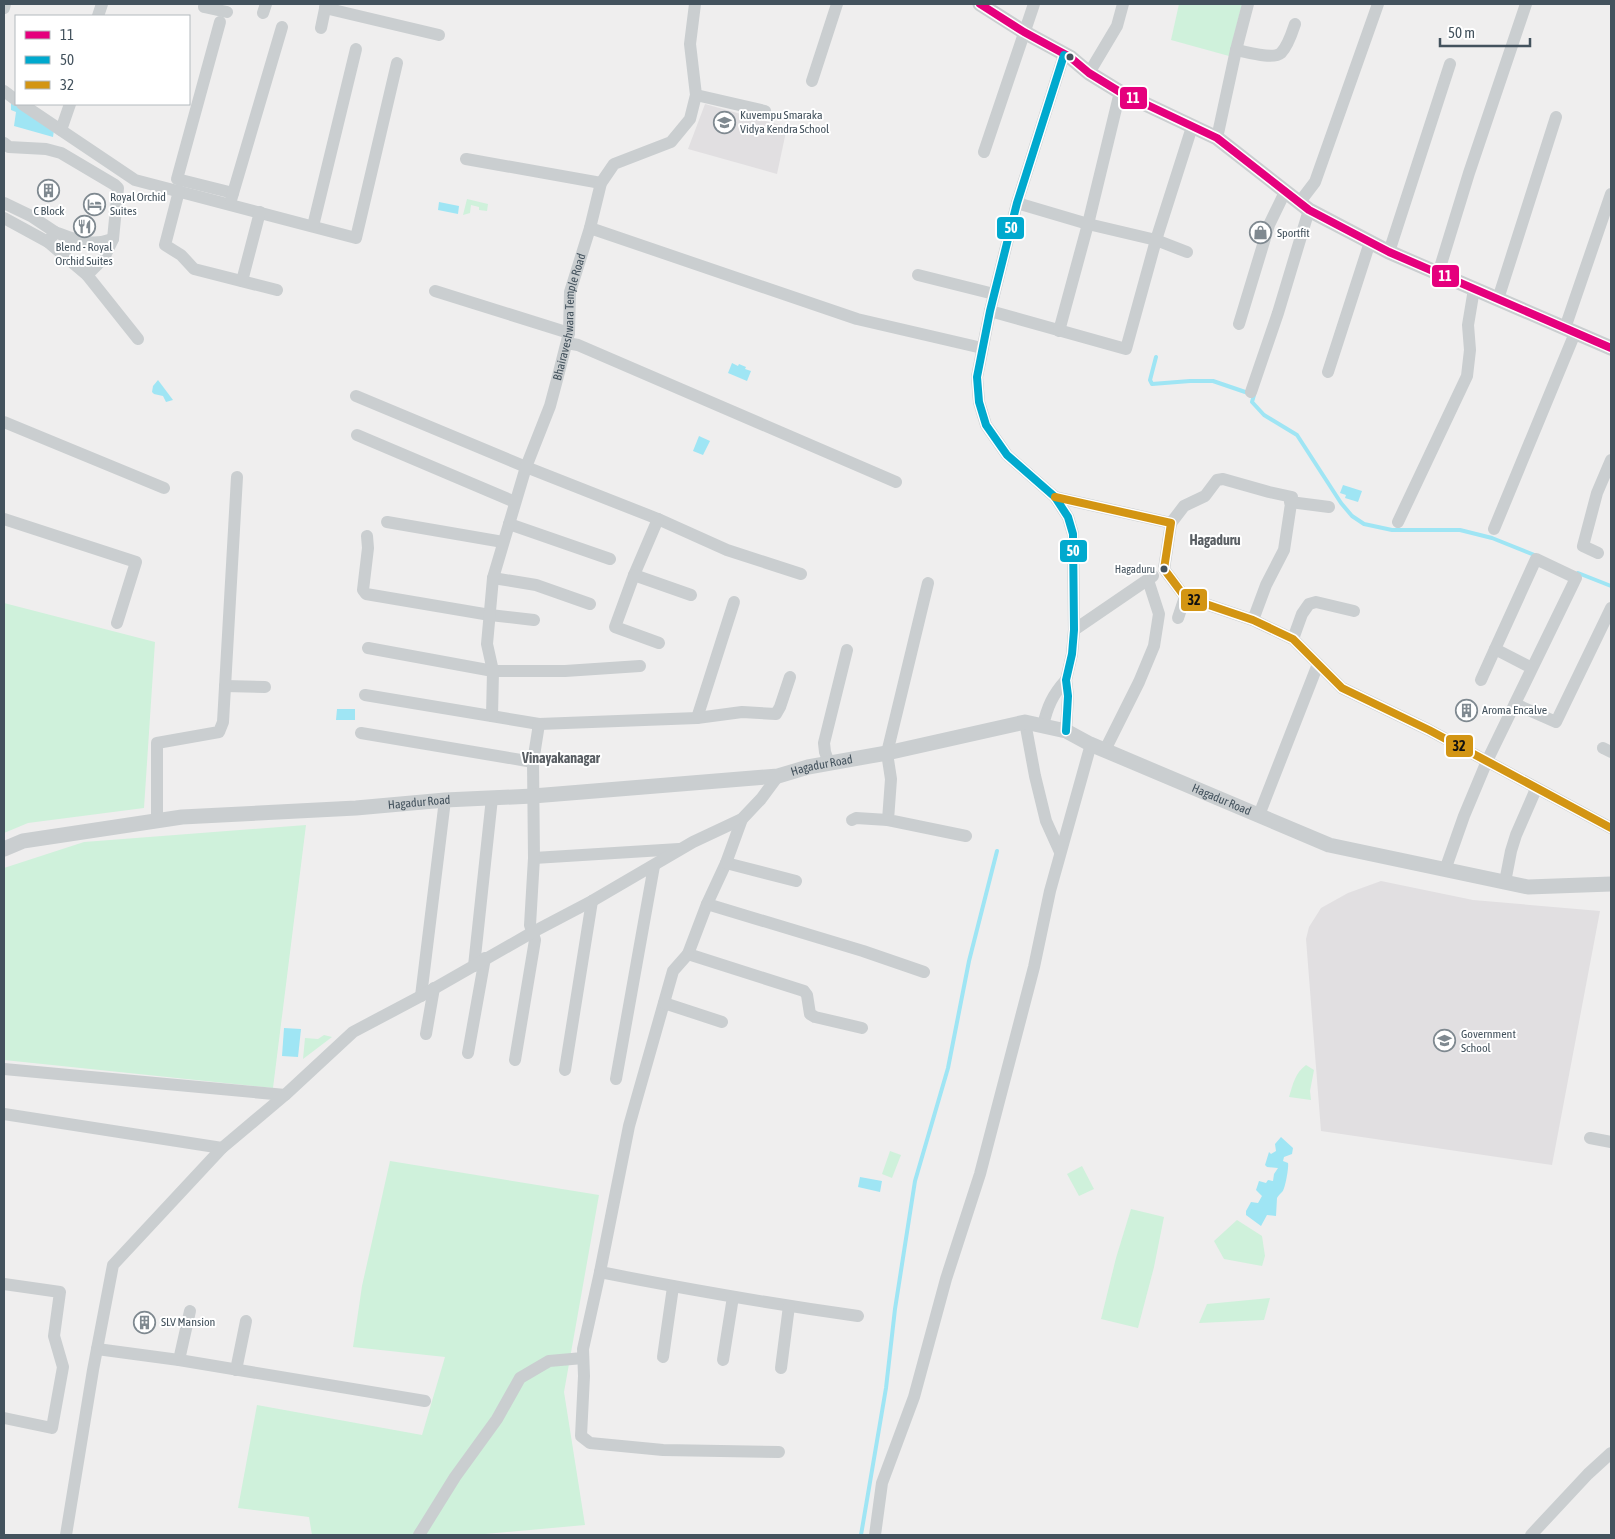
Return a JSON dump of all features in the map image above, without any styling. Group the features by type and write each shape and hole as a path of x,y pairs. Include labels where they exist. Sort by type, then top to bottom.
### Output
{"street":[{"path":"4,8 5,4"},
{"path":"205,4 204,7 224,17 177,179 232,198 260,212 356,238 397,63"},
{"name":"Bhairaveshwara Temple Road","path":"492,716 493,670 487,644 493,578 526,467 550,406 568,338 570,292 590,228 601,183 614,164 671,142 690,119 696,95 690,44 695,4"},
{"path":"812,81 837,4"},
{"path":"980,4 1024,32 1064,54 1089,73 1120,92 1217,138 1304,207 1389,252 1611,348"},
{"path":"984,152 1034,4"},
{"path":"1089,73 1117,26 1123,4"},
{"path":"1217,138 1248,4"},
{"path":"1251,392 1278,313 1304,207 1343,105 1378,4"},
{"path":"1438,274 1468,173 1526,4"},
{"path":"321,28 326,6 439,34"},
{"path":"1236,50 1273,57 1280,54 1296,24"},
{"path":"232,198 282,27"},
{"path":"313,226 356,49"},
{"path":"1064,54 1017,203 990,311 977,377 979,402 986,425 1006,455 1055,497 1068,517 1073,534 1074,630 1072,654 1066,680 1068,696 1066,731"},
{"path":"1389,252 1450,64"},
{"path":"4,91 15,99"},
{"path":"1059,331 1088,224 1120,92"},
{"path":"696,95 766,111"},
{"path":"24,105 135,180 179,191 232,198"},
{"path":"61,130 70,105"},
{"path":"1498,299 1556,117"},
{"path":"990,311 1126,349 1156,240 1192,126"},
{"path":"4,143 10,147 46,149 61,153 116,185 118,192 113,239 104,258 87,275"},
{"path":"466,160 601,183"},
{"path":"179,191 165,245 180,255 194,269 277,290"},
{"path":"1238,324 1269,225 1285,192"},
{"path":"1494,529 1570,331 1611,194"},
{"path":"4,203 32,216 87,275 138,339"},
{"path":"1017,203 1088,224 1156,240 1187,252"},
{"path":"242,281 260,212"},
{"path":"4,224 51,237 71,238 95,243 113,239"},
{"path":"590,228 857,319 982,348"},
{"path":"1328,372 1370,242"},
{"path":"918,275 994,294"},
{"path":"1398,522 1467,376 1470,350 1468,325 1474,289"},
{"path":"434,291 568,338 578,345 896,482"},
{"path":"356,396 526,467 658,519 727,550 801,574"},
{"path":"4,422 164,488"},
{"path":"357,435 515,502"},
{"path":"1598,553 1583,546 1597,493 1611,460"},
{"path":"157,821 157,743 219,732 223,722 237,477"},
{"path":"1253,620 1266,585 1284,550 1292,497 1223,479 1217,480 1205,496 1184,506 1171,523 1164,569 1185,597 1253,620 1293,639 1342,688 1429,730 1611,828"},
{"path":"1055,497 1171,523"},
{"path":"1290,502 1329,507"},
{"path":"4,519 136,562 117,623"},
{"path":"658,519 634,575 615,627 659,643"},
{"path":"387,522 503,542"},
{"path":"509,524 610,559"},
{"path":"367,536 368,548 363,590 366,594 490,615 534,620"},
{"path":"1445,870 1464,816 1487,761 1576,578 1536,559 1481,680"},
{"path":"1074,630 1164,569"},
{"path":"634,575 691,595"},
{"path":"493,578 536,585 590,604"},
{"path":"875,1535 882,1483 914,1397 946,1279 980,1174 1034,967 1060,852 1098,747 1139,682 1154,646 1158,614 1148,580"},
{"path":"888,820 891,779 888,753 928,584"},
{"path":"1178,618 1185,597"},
{"path":"696,718 734,602"},
{"path":"1293,639 1302,614 1308,604 1316,602 1354,611"},
{"path":"1515,704 1556,722 1611,608"},
{"path":"368,648 493,670 565,671 640,666"},
{"path":"1495,649 1532,668"},
{"path":"829,763 824,743 847,650"},
{"path":"1258,815 1318,664"},
{"path":"365,695 539,724 696,718 742,712 776,714 790,677"},
{"path":"1043,726 1050,701 1066,680"},
{"path":"225,686 265,687"},
{"path":"1024,722 1046,821 1060,852"},
{"name":"Hagadur Road","path":"4,848 23,841 182,817 533,796 778,776 808,767 888,753 1024,722 1066,731 1098,747 1329,845 1528,887 1611,884"},
{"path":"515,1060 535,940 530,926 534,858 533,762 539,724"},
{"path":"361,732 533,762"},
{"path":"66,1535 113,1265 222,1148 285,1095 353,1032 592,901 680,849 742,819 778,776"},
{"path":"1506,882 1511,851 1516,835 1536,789"},
{"path":"474,966 492,798"},
{"path":"421,996 445,800"},
{"path":"852,820 856,818 888,820 966,836"},
{"path":"742,819 688,954 673,971 629,1126 583,1349 584,1376 581,1436 590,1443 663,1450 779,1452"},
{"path":"534,858 680,849"},
{"path":"726,863 796,881"},
{"path":"616,1079 654,866"},
{"path":"565,1070 592,901"},
{"path":"707,904 863,951 924,972"},
{"path":"688,954 804,991 807,995 810,1014 815,1017 862,1028"},
{"path":"468,1053 485,958"},
{"path":"426,1034 434,988"},
{"path":"664,1003 722,1022"},
{"path":"4,1069 285,1095"},
{"path":"4,1114 222,1148"},
{"path":"1590,1138 1611,1142"},
{"path":"600,1272 673,1287 858,1316"},
{"path":"4,1284 60,1292 54,1336 63,1367 52,1428 4,1418"},
{"path":"662,1357 673,1287"},
{"path":"723,1360 733,1297"},
{"path":"781,1368 789,1306"},
{"path":"179,1360 190,1311"},
{"path":"236,1370 246,1321"},
{"path":"97,1349 179,1360 425,1401"},
{"path":"420,1535 455,1477 497,1419 520,1378 548,1361 583,1358"},
{"path":"1531,1535 1588,1474 1611,1453"}],"shaded area":[{"path":"705,104 787,127 777,174 688,149"},
{"name":"Government School","path":"1381,881 1473,900 1600,911 1552,1165 1321,1131 1306,939 1309,927 1321,908 1348,893"}],"green space":[{"path":"1179,4 1242,4 1229,56 1171,40"},
{"path":"467,199 488,204 487,211 479,210 479,207 471,205 470,213 463,215"},
{"path":"4,603 155,642 144,808 28,823 4,833"},
{"path":"306,825 273,1088 4,1060 4,868 84,842"},
{"path":"324,1035 332,1037 303,1059 305,1038 318,1039"},
{"path":"1306,1065 1314,1070 1310,1091 1311,1100 1289,1097 1297,1075"},
{"path":"890,1151 901,1155 892,1178 882,1174"},
{"path":"390,1161 599,1195 564,1392 585,1525 474,1535 312,1535 309,1517 238,1508 257,1405 422,1435 445,1357 353,1347 362,1286"},
{"path":"1082,1166 1094,1189 1079,1196 1067,1174"},
{"path":"1131,1209 1164,1217 1154,1267 1138,1328 1101,1319 1116,1258"},
{"path":"1237,1220 1262,1236 1265,1256 1262,1266 1224,1259 1214,1241"},
{"path":"1270,1298 1264,1320 1199,1323 1207,1304"}],"water":[{"path":"11,101 54,130 53,137 14,126 16,112 11,110"},
{"path":"439,202 459,206 458,214 438,210"},
{"path":"732,363 738,366 739,364 751,371 747,381 728,373"},
{"path":"158,380 173,400 166,402 163,396 152,392 153,386"},
{"path":"699,436 710,441 703,455 693,451"},
{"path":"1343,485 1362,491 1358,502 1345,498 1346,495 1340,493"},
{"path":"337,709 355,709 355,720 336,720"},
{"path":"284,1028 301,1029 298,1057 282,1056"},
{"path":"1281,1137 1293,1148 1292,1154 1284,1157 1283,1161 1288,1163 1287,1173 1283,1190 1277,1198 1276,1216 1267,1215 1261,1226 1246,1215 1246,1211 1251,1202 1258,1203 1262,1196 1256,1190 1259,1181 1266,1183 1268,1180 1273,1181 1274,1174 1278,1168 1265,1165 1269,1152 1271,1154 1276,1151 1275,1144"},
{"path":"860,1177 882,1181 880,1192 858,1187"}],"waterway":[{"path":"1156,357 1150,380 1152,384 1213,381 1254,395 1252,402 1264,415 1297,435 1341,503 1352,516 1364,524 1392,530 1460,530 1492,538 1537,556"},
{"path":"1578,573 1611,586"},
{"path":"861,1535 886,1388 895,1309 915,1181 948,1068 969,961 997,851"}],"transit line":[{"name":"11","path":"980,4 1024,32 1070,57 1089,73 1120,92 1217,138 1309,210 1389,252 1611,348"},
{"name":"50","path":"1064,55 1017,203 990,311 977,377 979,402 986,425 1007,455 1055,497 1068,517 1073,534 1074,630 1072,654 1066,680 1068,696 1066,731"},
{"name":"32","path":"1055,497 1171,523 1164,569 1185,597 1253,620 1293,639 1342,688 1429,730 1611,828"}],"place":[{"name":"Kuvempu Smaraka Vidya Kendra School","path":"724,122"},
{"name":"C Block","path":"49,190"},
{"name":"Royal Orchid Suites","path":"94,204"},
{"name":"Blend - Royal Orchid Suites","path":"84,226"},
{"name":"Sportfit","path":"1261,233"},
{"name":"Hagaduru","path":"1164,569"},
{"name":"Aroma Encalve","path":"1466,710"},
{"name":"Government School","path":"1445,1041"},
{"name":"SLV Mansion","path":"145,1322"}],"district":[{"name":"Hagaduru","path":"1215,540"},
{"name":"Vinayakanagar","path":"561,758"}]}
